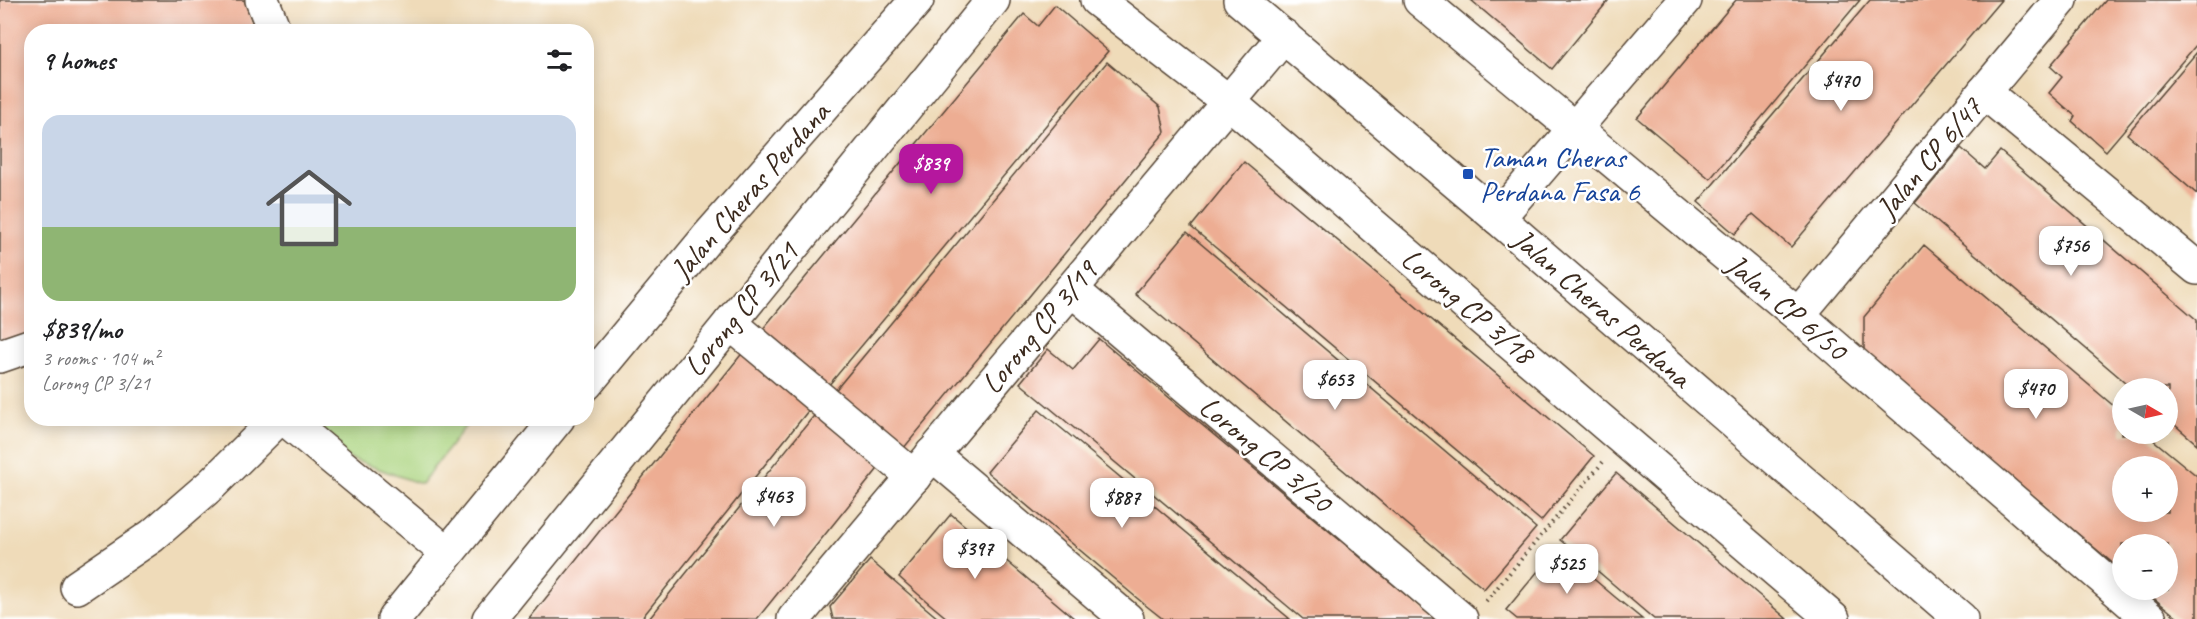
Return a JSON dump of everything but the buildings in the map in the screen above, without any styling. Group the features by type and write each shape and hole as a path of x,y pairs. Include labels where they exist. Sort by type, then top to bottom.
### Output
{"street":[{"path":"262,0 272,24"},
{"name":"Jalan Cheras Perdana","path":"594,374 707,238 916,0"},
{"name":"Lorong CP 3/21","path":"489,618 993,0"},
{"name":"Lorong CP 3/18","path":"1097,0 1229,102 1833,619"},
{"name":"Jalan Cheras Perdana","path":"1240,0 1498,218 1961,619"},
{"name":"Jalan CP 6/50","path":"1420,0 1798,315 2150,619"},
{"path":"1498,218 1685,0"},
{"name":"Jalan CP 6/47","path":"1798,315 2061,0"},
{"name":"Lorong CP 3/19","path":"794,619 1284,36"},
{"path":"1984,92 2197,268"},
{"name":"Lorong CP 3/20","path":"1071,289 1470,614"},
{"path":"729,322 1127,619"},
{"path":"0,356 24,348"},
{"path":"77,587 152,536 212,484 271,426"},
{"path":"294,426 447,553"},
{"path":"394,619 551,426"}],"path":[{"path":"1470,614 1623,438"}],"green space":[{"path":"259,426 466,426 421,484"}],"place":[{"name":"Taman Cheras Perdana Fasa 6","path":"1468,174"}]}
